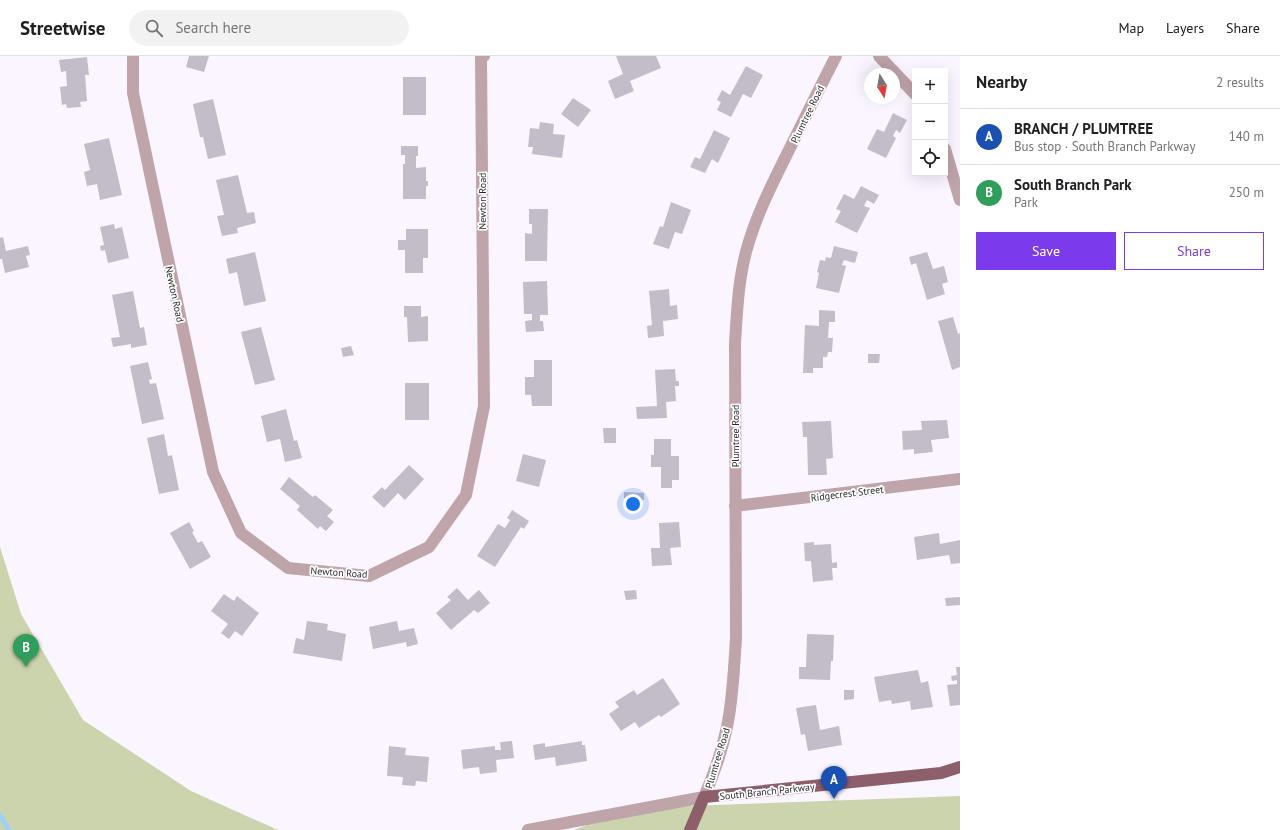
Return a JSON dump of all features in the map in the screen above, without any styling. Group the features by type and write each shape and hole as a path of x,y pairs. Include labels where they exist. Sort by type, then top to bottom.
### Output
{"main road":[{"name":"South Branch Parkway","path":"704,798 941,772 960,767"},
{"name":"Plumtree Road","path":"690,830 704,798"}],"street":[{"name":"Newton Road","path":"133,56 133,93 213,472 241,533 288,568 369,576 429,547 466,495 484,406 482,56"},
{"name":"Plumtree Road","path":"704,798 724,741 732,695 736,638 735,343 738,293 744,258 766,197 836,56"},
{"path":"879,56 912,91"},
{"path":"948,159 960,200"},
{"name":"Ridgecrest Street","path":"735,506 960,479"},
{"name":"South Branch Parkway","path":"528,830 704,798"}],"green space":[{"path":"0,547 21,614 83,720 191,791 278,830 0,830"},
{"path":"960,796 960,830 574,830 630,808"}],"building":[{"path":"189,56 209,56 204,72 186,67"},
{"path":"616,56 656,56 661,68 630,81 634,91 615,99 608,81 623,74"},
{"path":"87,57 89,75 85,75 87,101 80,102 81,107 67,108 66,104 62,105 60,87 67,86 66,71 61,72 59,60"},
{"path":"746,66 763,75 751,98 743,94 731,117 717,110 721,102 717,100 722,90 730,95"},
{"path":"403,77 426,77 426,115 403,115"},
{"path":"573,98 591,110 578,127 561,114"},
{"path":"213,99 226,155 208,159 203,137 200,137 193,104"},
{"path":"893,113 907,120 900,133 896,130 893,136 896,138 886,158 867,149 877,129 884,132"},
{"path":"540,122 554,124 553,134 565,135 562,158 532,154 533,147 528,147 530,128 539,129"},
{"path":"714,130 730,138 718,163 712,159 705,173 690,167 695,157 700,159"},
{"path":"109,138 122,195 100,200 97,184 87,186 84,172 90,170 84,144"},
{"path":"401,146 418,146 416,168 426,167 426,181 428,181 428,186 426,186 426,199 403,199 403,164 405,164 405,155 401,155"},
{"path":"238,175 247,213 254,212 256,223 237,228 238,233 222,236 217,216 224,215 216,180"},
{"path":"861,186 879,195 874,204 867,200 864,206 870,208 857,233 835,222 841,211 836,209 844,194 854,199"},
{"path":"671,202 691,210 682,234 675,232 669,249 653,244 660,226 663,227"},
{"path":"529,209 548,209 547,261 525,261 525,233 532,234 532,224 529,224"},
{"path":"114,224 115,229 122,227 129,258 108,263 105,250 101,251 100,246 104,245 100,227"},
{"path":"406,229 428,229 428,258 423,258 423,273 405,273 405,250 398,250 398,240 406,240"},
{"path":"3,237 6,251 28,246 30,255 26,256 29,267 5,273 2,259 0,259 0,238"},
{"path":"834,246 858,252 855,263 844,260 842,265 846,266 839,293 816,288 819,273 817,272 820,260 825,261 826,257 831,258"},
{"path":"255,252 266,301 244,306 237,272 229,274 226,259"},
{"path":"927,252 933,269 944,266 948,282 942,284 945,294 927,300 916,263 911,265 909,257"},
{"path":"547,281 548,315 540,315 540,321 543,321 544,331 526,332 525,321 532,320 532,314 524,314 523,282"},
{"path":"669,289 670,306 677,305 678,319 663,321 664,336 648,338 647,326 652,325 649,291"},
{"path":"133,291 140,328 144,327 147,345 131,348 131,344 113,347 111,338 120,337 112,295"},
{"path":"404,306 421,306 421,317 428,316 428,341 408,342 407,317 404,317"},
{"path":"819,310 835,311 835,322 829,322 828,338 833,338 832,352 828,352 827,357 823,357 823,368 813,368 813,373 803,373 805,325 819,326"},
{"path":"953,317 958,334 960,333 960,367 952,370 938,321"},
{"path":"261,327 275,380 255,385 241,332"},
{"path":"351,346 354,355 343,357 341,348"},
{"path":"868,354 880,354 879,363 868,363"},
{"path":"534,360 552,360 552,406 532,406 531,395 525,395 525,377 534,377"},
{"path":"148,362 152,379 149,380 150,384 156,383 164,419 142,424 130,366"},
{"path":"675,369 676,381 679,381 679,386 675,386 676,401 666,402 667,418 637,419 636,407 657,406 655,370"},
{"path":"405,383 429,383 429,420 405,420"},
{"path":"286,409 294,441 297,440 302,458 285,462 280,439 267,442 261,416"},
{"path":"947,420 949,438 931,440 933,452 914,454 914,449 903,450 902,431 922,430 921,421"},
{"path":"831,421 833,458 826,459 827,475 808,475 807,437 803,437 802,422"},
{"path":"603,428 616,428 616,443 604,443"},
{"path":"164,434 168,456 172,455 179,490 159,494 147,438"},
{"path":"654,439 671,439 671,456 679,456 679,480 672,480 672,488 661,488 661,467 651,467 651,455 654,455"},
{"path":"523,454 546,460 539,487 516,481"},
{"path":"409,465 424,479 405,500 398,493 384,508 372,497 382,487 385,490"},
{"path":"289,477 313,497 315,495 333,510 327,516 334,522 326,531 320,526 318,529 297,510 300,506 280,489"},
{"path":"624,492 644,493 644,500 624,498"},
{"path":"512,510 529,521 524,529 521,527 495,567 477,556 498,524 505,528 510,520 507,518"},
{"path":"189,522 198,543 202,541 211,557 190,569 170,533"},
{"path":"679,522 681,547 670,548 672,565 652,566 651,548 660,548 659,523"},
{"path":"939,533 940,544 960,540 960,563 951,564 949,555 917,560 914,537"},
{"path":"814,542 814,545 831,544 832,563 837,562 837,568 832,568 833,580 813,582 811,561 805,561 804,543"},
{"path":"457,588 468,600 479,590 490,603 478,613 474,610 451,630 436,613 451,600 447,597"},
{"path":"636,590 637,599 626,600 624,591"},
{"path":"224,594 234,601 237,596 259,613 242,636 235,631 229,639 221,633 228,624 211,611"},
{"path":"960,597 960,605 946,606 945,598"},
{"path":"307,621 328,624 327,630 346,634 342,661 293,653 296,638 304,640"},
{"path":"397,621 399,631 414,628 418,644 407,647 406,642 373,649 369,627"},
{"path":"807,634 834,635 833,661 831,661 830,680 799,679 799,667 806,667"},
{"path":"956,667 960,667 960,705 950,706 947,685 957,684 957,680 952,681 951,676 957,675"},
{"path":"918,670 921,683 928,681 933,707 911,710 910,701 892,704 891,700 879,702 874,677"},
{"path":"663,678 680,704 661,717 659,715 639,728 635,722 621,731 609,714 619,707 615,702 634,690 637,695"},
{"path":"844,690 854,690 854,699 844,700"},
{"path":"816,705 820,730 839,726 842,745 808,751 805,734 801,735 796,708"},
{"path":"512,741 514,758 496,760 497,772 480,774 479,767 463,769 461,750 495,746 495,750 501,750 500,742"},
{"path":"582,741 582,745 585,745 587,761 556,766 555,757 535,760 533,745 545,743 545,747"},
{"path":"389,746 406,748 405,755 429,757 427,782 416,781 415,786 402,785 403,777 387,776"}],"waterway":[{"path":"0,815 9,830"}],"place":[{"name":"South Branch Park","path":"26,667"},
{"name":"BRANCH / PLUMTREE","path":"834,799"}]}
